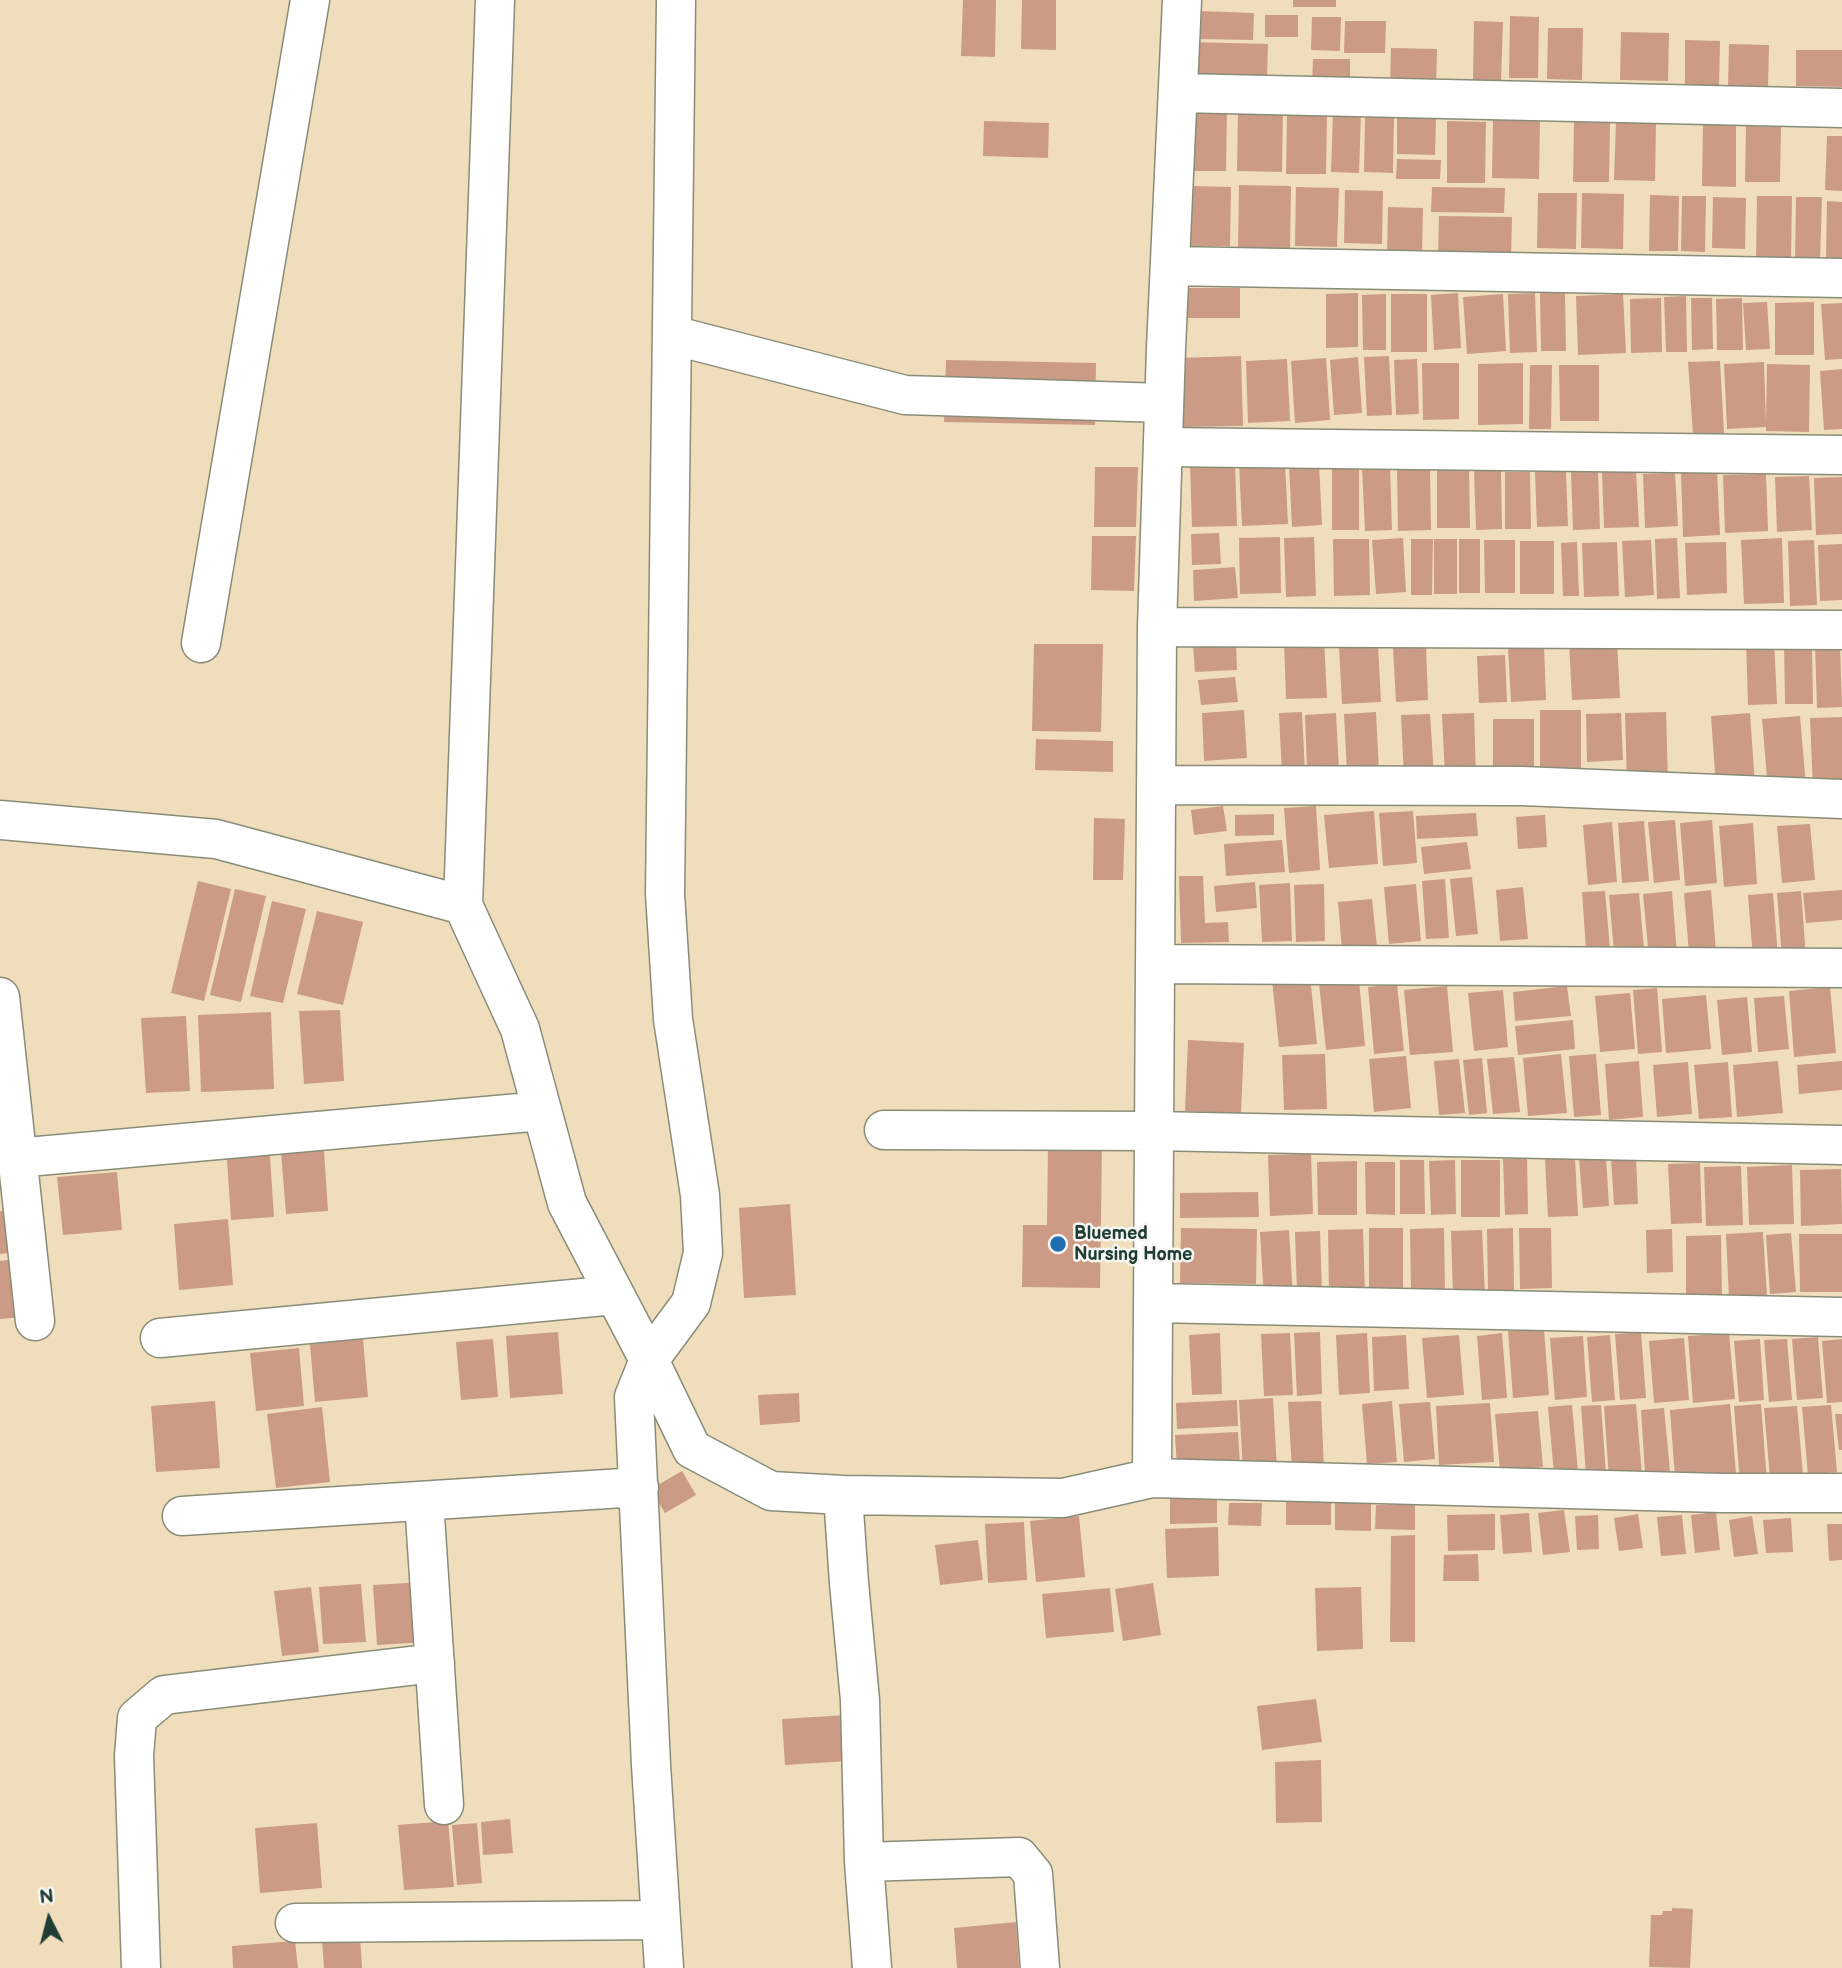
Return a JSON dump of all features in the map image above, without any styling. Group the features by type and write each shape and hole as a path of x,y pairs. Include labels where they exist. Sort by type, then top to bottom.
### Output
{"street":[{"path":"201,643 310,0"},
{"path":"495,0 463,905 520,1029 567,1203 649,1360 692,1450 771,1491 844,1495 1063,1498 1152,1478 1721,1493 1842,1493"},
{"path":"664,1968 659,1920 634,1397 649,1360 691,1303 703,1253 700,1195 673,1019 664,894 676,0"},
{"path":"1152,1478 1157,627 1182,0"},
{"path":"1179,93 1842,108"},
{"path":"1170,267 1842,278"},
{"path":"672,335 905,395 1164,403"},
{"path":"1163,447 1842,455"},
{"path":"1157,627 1842,630"},
{"path":"1156,785 1522,786 1842,799"},
{"path":"0,820 216,839 463,905"},
{"path":"1155,964 1842,968"},
{"path":"0,997 35,1321"},
{"path":"16,1158 542,1111"},
{"path":"884,1130 1154,1131 1842,1145"},
{"path":"160,1338 615,1295"},
{"path":"1153,1303 1842,1317"},
{"path":"183,1517 639,1487"},
{"path":"844,1495 860,1700 864,1862 872,1968"},
{"path":"424,1501 444,1805"},
{"path":"141,1968 134,1756 137,1717 164,1695 435,1663"},
{"path":"864,1862 1019,1857 1033,1874 1040,1968"},
{"path":"295,1923 659,1920"}],"building":[{"path":"963,0 996,0 995,57 961,56"},
{"path":"1022,0 1056,0 1056,50 1021,49"},
{"path":"1293,0 1336,0 1336,7 1293,7"},
{"path":"1199,11 1254,13 1253,40 1198,39"},
{"path":"1265,15 1298,15 1298,37 1265,37"},
{"path":"1510,16 1539,17 1538,78 1509,78"},
{"path":"1312,17 1341,17 1340,51 1311,50"},
{"path":"1345,21 1386,21 1385,53 1344,53"},
{"path":"1474,21 1503,22 1501,81 1473,80"},
{"path":"1548,28 1583,28 1582,80 1547,79"},
{"path":"1621,32 1669,33 1668,81 1620,80"},
{"path":"1685,40 1720,41 1719,87 1685,86"},
{"path":"1191,42 1268,44 1267,78 1191,77"},
{"path":"1729,44 1769,45 1768,88 1728,87"},
{"path":"1391,48 1437,49 1436,88 1390,87"},
{"path":"1796,50 1842,50 1842,87 1796,86"},
{"path":"1313,59 1350,59 1350,84 1312,84"},
{"path":"1191,108 1227,109 1226,171 1190,171"},
{"path":"1238,111 1283,111 1282,172 1237,171"},
{"path":"1287,113 1327,114 1326,174 1286,174"},
{"path":"1333,113 1361,114 1359,173 1331,172"},
{"path":"1397,116 1436,117 1435,155 1397,154"},
{"path":"1365,117 1394,118 1393,173 1364,172"},
{"path":"1493,118 1540,119 1539,179 1492,178"},
{"path":"984,121 1049,123 1048,158 983,156"},
{"path":"1447,121 1486,122 1485,183 1447,183"},
{"path":"1574,122 1610,123 1609,182 1573,182"},
{"path":"1616,122 1656,123 1655,181 1614,180"},
{"path":"1703,123 1736,123 1736,187 1702,186"},
{"path":"1746,126 1781,127 1780,182 1745,182"},
{"path":"1827,136 1842,136 1842,191 1825,190"},
{"path":"1397,159 1441,160 1440,179 1396,179"},
{"path":"1239,185 1291,186 1290,249 1238,248"},
{"path":"1192,186 1231,187 1230,246 1191,246"},
{"path":"1296,187 1339,188 1337,247 1295,246"},
{"path":"1432,187 1505,188 1504,213 1431,212"},
{"path":"1345,190 1383,191 1382,244 1344,243"},
{"path":"1538,193 1577,193 1576,249 1537,248"},
{"path":"1582,193 1624,194 1623,249 1581,248"},
{"path":"1650,195 1679,196 1678,251 1649,251"},
{"path":"1682,196 1706,196 1705,252 1681,251"},
{"path":"1757,196 1792,196 1791,260 1756,260"},
{"path":"1713,197 1746,198 1745,249 1712,248"},
{"path":"1796,197 1822,197 1820,261 1795,261"},
{"path":"1827,201 1842,202 1842,259 1826,258"},
{"path":"1388,207 1423,208 1422,255 1387,255"},
{"path":"1439,216 1512,217 1511,259 1438,258"},
{"path":"1185,288 1240,288 1240,318 1185,318"},
{"path":"1358,293 1358,347 1326,348 1326,294"},
{"path":"1458,293 1461,348 1434,350 1431,295"},
{"path":"1535,293 1537,352 1510,353 1508,294"},
{"path":"1540,293 1565,293 1566,351 1541,351"},
{"path":"1386,294 1386,350 1363,350 1362,295"},
{"path":"1391,294 1427,294 1427,352 1391,352"},
{"path":"1503,294 1506,351 1467,354 1463,297"},
{"path":"1623,294 1626,353 1578,355 1576,296"},
{"path":"1686,296 1687,352 1666,352 1664,297"},
{"path":"1661,298 1662,352 1631,353 1630,299"},
{"path":"1691,298 1712,298 1713,349 1692,350"},
{"path":"1742,298 1743,350 1717,350 1716,299"},
{"path":"1767,302 1770,349 1746,350 1743,303"},
{"path":"1814,302 1814,355 1775,355 1775,303"},
{"path":"1842,303 1842,359 1825,360 1821,304"},
{"path":"1241,356 1243,426 1180,427 1178,358"},
{"path":"1389,356 1392,415 1367,416 1364,357"},
{"path":"1358,357 1362,413 1334,415 1330,360"},
{"path":"1326,358 1330,420 1295,423 1291,361"},
{"path":"1287,359 1290,421 1248,423 1246,361"},
{"path":"1417,359 1419,414 1396,415 1394,360"},
{"path":"946,360 1096,363 1095,425 944,422"},
{"path":"1720,361 1724,433 1693,435 1688,362"},
{"path":"1764,362 1766,423 1767,364 1810,365 1809,432 1766,431 1766,427 1727,429 1724,364"},
{"path":"1422,363 1459,363 1459,419 1423,420"},
{"path":"1523,363 1523,424 1478,425 1478,364"},
{"path":"1530,365 1552,365 1551,429 1529,429"},
{"path":"1559,365 1599,365 1599,421 1560,421"},
{"path":"1842,369 1842,429 1824,430 1820,371"},
{"path":"1235,462 1237,526 1192,527 1190,464"},
{"path":"1285,462 1288,524 1242,526 1239,464"},
{"path":"1319,463 1322,525 1292,527 1289,465"},
{"path":"1390,466 1392,530 1365,531 1362,468"},
{"path":"1095,467 1138,467 1136,527 1094,527"},
{"path":"1332,467 1359,467 1359,530 1332,530"},
{"path":"1430,467 1431,530 1398,531 1397,468"},
{"path":"1469,467 1470,528 1437,528 1437,468"},
{"path":"1501,470 1502,529 1476,530 1474,471"},
{"path":"1598,470 1600,529 1573,530 1571,471"},
{"path":"1717,470 1720,535 1683,537 1681,472"},
{"path":"1566,471 1568,526 1537,527 1535,472"},
{"path":"1636,471 1639,527 1604,528 1602,472"},
{"path":"1505,472 1530,472 1531,529 1505,529"},
{"path":"1675,473 1678,526 1645,528 1643,474"},
{"path":"1766,474 1768,531 1725,533 1723,475"},
{"path":"1809,476 1812,530 1777,532 1775,477"},
{"path":"1842,477 1842,534 1816,535 1814,478"},
{"path":"1219,533 1221,564 1192,565 1191,534"},
{"path":"1092,536 1136,536 1134,591 1091,590"},
{"path":"1280,537 1281,593 1240,594 1239,538"},
{"path":"1314,537 1316,596 1286,597 1284,538"},
{"path":"1403,538 1406,592 1376,594 1372,540"},
{"path":"1677,538 1680,598 1657,599 1655,539"},
{"path":"1782,538 1784,603 1744,604 1741,540"},
{"path":"1333,539 1369,539 1370,595 1334,596"},
{"path":"1411,539 1433,539 1432,595 1411,595"},
{"path":"1434,539 1457,539 1457,594 1434,594"},
{"path":"1459,539 1480,539 1480,593 1459,593"},
{"path":"1484,540 1515,540 1515,593 1485,593"},
{"path":"1651,540 1654,595 1625,597 1622,541"},
{"path":"1814,540 1817,605 1790,606 1788,541"},
{"path":"1520,541 1554,541 1554,594 1520,594"},
{"path":"1577,542 1579,596 1563,596 1561,543"},
{"path":"1617,542 1619,596 1584,597 1582,543"},
{"path":"1726,542 1727,593 1687,595 1685,543"},
{"path":"1842,544 1842,600 1820,601 1818,545"},
{"path":"1235,567 1238,598 1194,601 1193,570"},
{"path":"1324,639 1327,698 1286,699 1284,641"},
{"path":"1774,639 1777,704 1748,705 1746,640"},
{"path":"1617,641 1620,698 1572,700 1569,643"},
{"path":"1236,642 1237,670 1195,672 1193,644"},
{"path":"1784,642 1812,642 1813,704 1785,704"},
{"path":"1034,644 1103,644 1101,732 1032,731"},
{"path":"1378,645 1381,702 1342,704 1339,647"},
{"path":"1544,645 1546,700 1511,702 1508,647"},
{"path":"1426,646 1428,700 1396,702 1393,648"},
{"path":"1840,646 1842,707 1817,708 1815,647"},
{"path":"1505,655 1507,702 1479,703 1477,656"},
{"path":"1235,677 1238,702 1201,705 1198,680"},
{"path":"1244,710 1247,758 1204,761 1202,713"},
{"path":"1540,710 1581,710 1581,772 1540,772"},
{"path":"1302,712 1305,773 1282,774 1279,713"},
{"path":"1376,712 1379,771 1347,773 1344,714"},
{"path":"1666,712 1668,782 1627,783 1625,713"},
{"path":"1336,713 1339,771 1307,772 1305,715"},
{"path":"1474,713 1476,777 1445,778 1442,714"},
{"path":"1621,713 1623,760 1587,762 1586,714"},
{"path":"1750,713 1755,786 1716,788 1711,716"},
{"path":"1430,714 1434,776 1404,778 1401,715"},
{"path":"1800,716 1806,786 1768,789 1762,719"},
{"path":"1842,717 1842,789 1813,790 1810,718"},
{"path":"1493,719 1534,719 1534,771 1493,771"},
{"path":"1036,739 1113,741 1113,772 1035,770"},
{"path":"1223,806 1227,831 1194,835 1191,810"},
{"path":"1316,806 1320,870 1289,873 1284,808"},
{"path":"1374,811 1378,864 1329,868 1324,815"},
{"path":"1413,811 1417,863 1383,866 1379,813"},
{"path":"1476,813 1478,836 1417,839 1416,816"},
{"path":"1274,814 1274,835 1235,836 1235,815"},
{"path":"1545,815 1547,847 1518,849 1516,817"},
{"path":"1094,818 1125,819 1123,880 1093,880"},
{"path":"1675,820 1680,880 1654,883 1648,822"},
{"path":"1712,820 1717,883 1685,886 1680,823"},
{"path":"1644,821 1649,881 1622,883 1618,823"},
{"path":"1612,822 1617,882 1588,885 1583,825"},
{"path":"1753,823 1757,884 1724,887 1719,826"},
{"path":"1810,824 1815,880 1782,883 1777,826"},
{"path":"1282,840 1285,872 1226,876 1224,844"},
{"path":"1467,842 1471,869 1424,874 1421,847"},
{"path":"1179,876 1203,876 1205,923 1228,922 1229,942 1181,943"},
{"path":"1472,877 1478,934 1456,936 1450,879"},
{"path":"1445,879 1449,938 1426,939 1422,881"},
{"path":"198,881 231,889 204,1001 171,993"},
{"path":"1255,882 1257,908 1216,912 1214,886"},
{"path":"1290,883 1292,941 1262,942 1259,885"},
{"path":"1324,884 1325,941 1296,942 1294,885"},
{"path":"1416,884 1421,941 1389,944 1384,887"},
{"path":"1523,887 1528,939 1500,941 1496,890"},
{"path":"235,889 266,896 241,1002 210,995"},
{"path":"1711,890 1716,951 1689,953 1684,893"},
{"path":"1842,890 1842,920 1806,923 1803,893"},
{"path":"1605,891 1611,961 1587,963 1582,892"},
{"path":"1672,891 1677,955 1649,958 1643,894"},
{"path":"1801,891 1806,957 1782,959 1777,893"},
{"path":"1639,893 1645,960 1615,963 1609,895"},
{"path":"1773,893 1778,957 1753,959 1748,895"},
{"path":"1372,899 1377,947 1342,950 1338,902"},
{"path":"272,901 306,909 283,1003 250,996"},
{"path":"317,911 363,922 343,1005 297,994"},
{"path":"1310,976 1317,1044 1279,1047 1272,980"},
{"path":"1359,980 1365,1046 1326,1050 1319,983"},
{"path":"1397,984 1404,1051 1374,1054 1368,987"},
{"path":"1447,986 1453,1052 1410,1055 1404,990"},
{"path":"1567,986 1571,1016 1515,1021 1513,992"},
{"path":"1830,987 1836,1053 1794,1057 1789,991"},
{"path":"1657,988 1662,1052 1638,1054 1633,990"},
{"path":"1503,990 1508,1047 1474,1051 1468,993"},
{"path":"1630,993 1635,1049 1600,1052 1595,996"},
{"path":"1706,995 1711,1049 1666,1053 1662,999"},
{"path":"1784,996 1789,1049 1758,1052 1754,998"},
{"path":"1747,997 1752,1052 1722,1055 1717,1000"},
{"path":"340,1010 344,1081 304,1084 299,1011"},
{"path":"271,1012 274,1089 201,1092 198,1015"},
{"path":"186,1016 190,1091 146,1093 141,1018"},
{"path":"1573,1020 1575,1049 1518,1055 1515,1026"},
{"path":"1188,1040 1244,1043 1241,1113 1185,1111"},
{"path":"1325,1054 1327,1109 1284,1110 1282,1055"},
{"path":"1561,1054 1567,1113 1528,1116 1523,1058"},
{"path":"1596,1054 1601,1115 1574,1117 1569,1056"},
{"path":"1406,1056 1411,1108 1374,1112 1369,1059"},
{"path":"1514,1057 1520,1112 1493,1114 1487,1059"},
{"path":"1482,1058 1487,1113 1469,1115 1463,1060"},
{"path":"1459,1059 1465,1113 1439,1115 1434,1061"},
{"path":"1639,1061 1643,1117 1609,1120 1605,1064"},
{"path":"1778,1061 1783,1113 1737,1117 1733,1065"},
{"path":"1842,1061 1842,1090 1799,1094 1797,1065"},
{"path":"1688,1062 1692,1114 1657,1117 1653,1065"},
{"path":"1728,1062 1732,1117 1699,1119 1694,1065"},
{"path":"323,1136 328,1211 286,1214 280,1139"},
{"path":"269,1142 274,1217 231,1220 226,1145"},
{"path":"1048,1144 1102,1144 1100,1288 1022,1287 1023,1225 1047,1225"},
{"path":"1311,1154 1313,1214 1270,1216 1268,1155"},
{"path":"1636,1156 1638,1204 1614,1205 1611,1158"},
{"path":"1606,1157 1609,1206 1583,1208 1579,1158"},
{"path":"1527,1158 1528,1214 1505,1215 1503,1159"},
{"path":"1575,1158 1578,1216 1548,1217 1545,1159"},
{"path":"1400,1160 1424,1160 1425,1214 1400,1214"},
{"path":"1455,1160 1456,1214 1431,1215 1429,1161"},
{"path":"1461,1160 1500,1160 1500,1217 1461,1217"},
{"path":"1357,1161 1357,1215 1318,1215 1317,1162"},
{"path":"1365,1162 1395,1162 1395,1215 1366,1214"},
{"path":"1700,1163 1702,1223 1671,1224 1668,1164"},
{"path":"1792,1165 1794,1224 1749,1225 1747,1167"},
{"path":"1741,1166 1743,1225 1706,1226 1704,1167"},
{"path":"1841,1169 1842,1224 1801,1226 1800,1170"},
{"path":"117,1172 122,1230 63,1235 57,1177"},
{"path":"1258,1192 1259,1217 1180,1218 1180,1193"},
{"path":"790,1204 796,1295 744,1298 739,1208"},
{"path":"11,1210 15,1252 0,1254 0,1211"},
{"path":"228,1219 233,1285 179,1290 174,1224"},
{"path":"1181,1228 1257,1229 1256,1284 1180,1283"},
{"path":"1369,1228 1403,1228 1403,1293 1369,1293"},
{"path":"1444,1228 1445,1292 1411,1292 1410,1229"},
{"path":"1513,1228 1514,1290 1488,1291 1487,1229"},
{"path":"1519,1228 1551,1228 1552,1288 1520,1289"},
{"path":"1363,1229 1365,1293 1329,1294 1328,1230"},
{"path":"1672,1229 1673,1272 1647,1273 1646,1230"},
{"path":"1289,1230 1293,1297 1264,1299 1260,1232"},
{"path":"1482,1230 1485,1294 1453,1296 1451,1231"},
{"path":"1320,1231 1322,1292 1297,1293 1295,1232"},
{"path":"1763,1232 1767,1296 1729,1298 1726,1234"},
{"path":"1791,1233 1796,1292 1770,1294 1766,1235"},
{"path":"1799,1234 1842,1234 1842,1292 1800,1292"},
{"path":"1721,1235 1722,1301 1686,1301 1686,1236"},
{"path":"17,1259 23,1317 0,1319 0,1261"},
{"path":"1544,1329 1549,1395 1513,1398 1508,1331"},
{"path":"558,1332 563,1394 510,1398 506,1336"},
{"path":"1320,1332 1322,1394 1297,1396 1294,1333"},
{"path":"1641,1332 1646,1398 1620,1400 1615,1334"},
{"path":"1220,1333 1222,1394 1192,1395 1189,1335"},
{"path":"1290,1333 1293,1395 1264,1396 1261,1334"},
{"path":"1367,1333 1370,1393 1339,1395 1336,1335"},
{"path":"1502,1333 1507,1398 1482,1400 1477,1336"},
{"path":"1729,1333 1735,1399 1693,1403 1688,1336"},
{"path":"1406,1335 1409,1389 1374,1391 1372,1337"},
{"path":"1459,1335 1464,1395 1427,1398 1422,1338"},
{"path":"1610,1335 1615,1400 1592,1402 1587,1337"},
{"path":"1583,1336 1587,1397 1555,1400 1550,1338"},
{"path":"1818,1337 1823,1398 1797,1400 1792,1339"},
{"path":"1684,1338 1689,1400 1654,1403 1649,1341"},
{"path":"363,1339 368,1397 315,1402 310,1344"},
{"path":"493,1339 498,1397 461,1400 456,1342"},
{"path":"1760,1339 1764,1400 1739,1402 1734,1341"},
{"path":"1787,1339 1792,1400 1769,1402 1764,1340"},
{"path":"1842,1339 1842,1402 1827,1403 1822,1341"},
{"path":"299,1348 304,1406 256,1411 250,1353"},
{"path":"799,1393 800,1422 760,1425 758,1395"},
{"path":"1273,1398 1277,1470 1243,1471 1239,1400"},
{"path":"1237,1400 1238,1426 1177,1429 1176,1403"},
{"path":"215,1401 220,1468 156,1472 151,1406"},
{"path":"1321,1401 1324,1469 1292,1471 1288,1402"},
{"path":"1392,1401 1397,1462 1367,1464 1362,1404"},
{"path":"1430,1402 1435,1459 1404,1462 1399,1404"},
{"path":"1490,1403 1494,1462 1439,1465 1436,1406"},
{"path":"1636,1404 1642,1475 1609,1478 1604,1406"},
{"path":"1730,1404 1736,1473 1675,1478 1670,1410"},
{"path":"1761,1404 1767,1482 1740,1484 1734,1406"},
{"path":"1572,1405 1578,1472 1554,1474 1548,1407"},
{"path":"1601,1405 1606,1474 1586,1475 1581,1406"},
{"path":"1831,1405 1837,1472 1808,1475 1802,1407"},
{"path":"1797,1406 1803,1475 1770,1478 1764,1408"},
{"path":"322,1407 330,1482 276,1488 267,1414"},
{"path":"1664,1408 1670,1471 1645,1473 1641,1410"},
{"path":"1538,1411 1543,1467 1500,1471 1495,1414"},
{"path":"1835,1414 1842,1414 1842,1450 1839,1450"},
{"path":"1238,1432 1240,1465 1177,1468 1175,1435"},
{"path":"682,1471 696,1495 665,1513 651,1489"},
{"path":"1170,1499 1217,1499 1217,1523 1170,1524"},
{"path":"1286,1500 1331,1501 1331,1525 1286,1525"},
{"path":"1335,1501 1371,1502 1371,1531 1335,1530"},
{"path":"1229,1503 1262,1503 1261,1526 1228,1525"},
{"path":"1376,1505 1415,1505 1415,1530 1375,1529"},
{"path":"1564,1510 1570,1552 1543,1555 1538,1513"},
{"path":"1716,1512 1720,1550 1695,1553 1691,1515"},
{"path":"1529,1513 1532,1552 1503,1554 1500,1515"},
{"path":"1495,1514 1495,1550 1448,1551 1447,1515"},
{"path":"1638,1514 1643,1548 1619,1551 1614,1518"},
{"path":"1598,1515 1599,1549 1577,1550 1575,1516"},
{"path":"1682,1515 1686,1554 1661,1556 1657,1517"},
{"path":"1079,1516 1085,1577 1036,1582 1030,1521"},
{"path":"1752,1516 1758,1554 1734,1557 1729,1520"},
{"path":"1791,1518 1793,1552 1766,1553 1763,1520"},
{"path":"1024,1522 1027,1580 988,1583 985,1524"},
{"path":"1827,1524 1842,1524 1842,1560 1829,1561"},
{"path":"1218,1527 1219,1576 1167,1578 1165,1529"},
{"path":"1415,1535 1415,1642 1390,1642 1391,1536"},
{"path":"978,1540 983,1580 940,1585 935,1545"},
{"path":"1478,1554 1479,1581 1443,1581 1444,1555"},
{"path":"423,1582 427,1642 377,1645 373,1585"},
{"path":"1153,1583 1161,1635 1123,1641 1115,1589"},
{"path":"361,1584 366,1642 323,1644 319,1587"},
{"path":"311,1587 319,1652 282,1656 274,1591"},
{"path":"1361,1587 1363,1649 1317,1651 1315,1588"},
{"path":"1110,1588 1114,1632 1046,1638 1042,1594"},
{"path":"1316,1699 1322,1742 1262,1750 1257,1706"},
{"path":"846,1715 849,1761 785,1765 782,1719"},
{"path":"1321,1760 1322,1822 1276,1823 1275,1762"},
{"path":"510,1819 513,1853 483,1855 481,1822"},
{"path":"448,1821 454,1887 404,1890 398,1825"},
{"path":"317,1823 322,1888 260,1893 255,1828"},
{"path":"477,1823 482,1883 457,1885 452,1825"},
{"path":"1672,1908 1693,1909 1690,1968 1649,1967 1651,1915 1662,1915 1663,1911 1672,1911"},
{"path":"1016,1922 1019,1968 957,1968 954,1928"},
{"path":"360,1936 362,1968 324,1968 322,1939"},
{"path":"295,1941 298,1968 233,1968 232,1946"}],"place":[{"name":"Bluemed Nursing Home","path":"1058,1244"}]}
